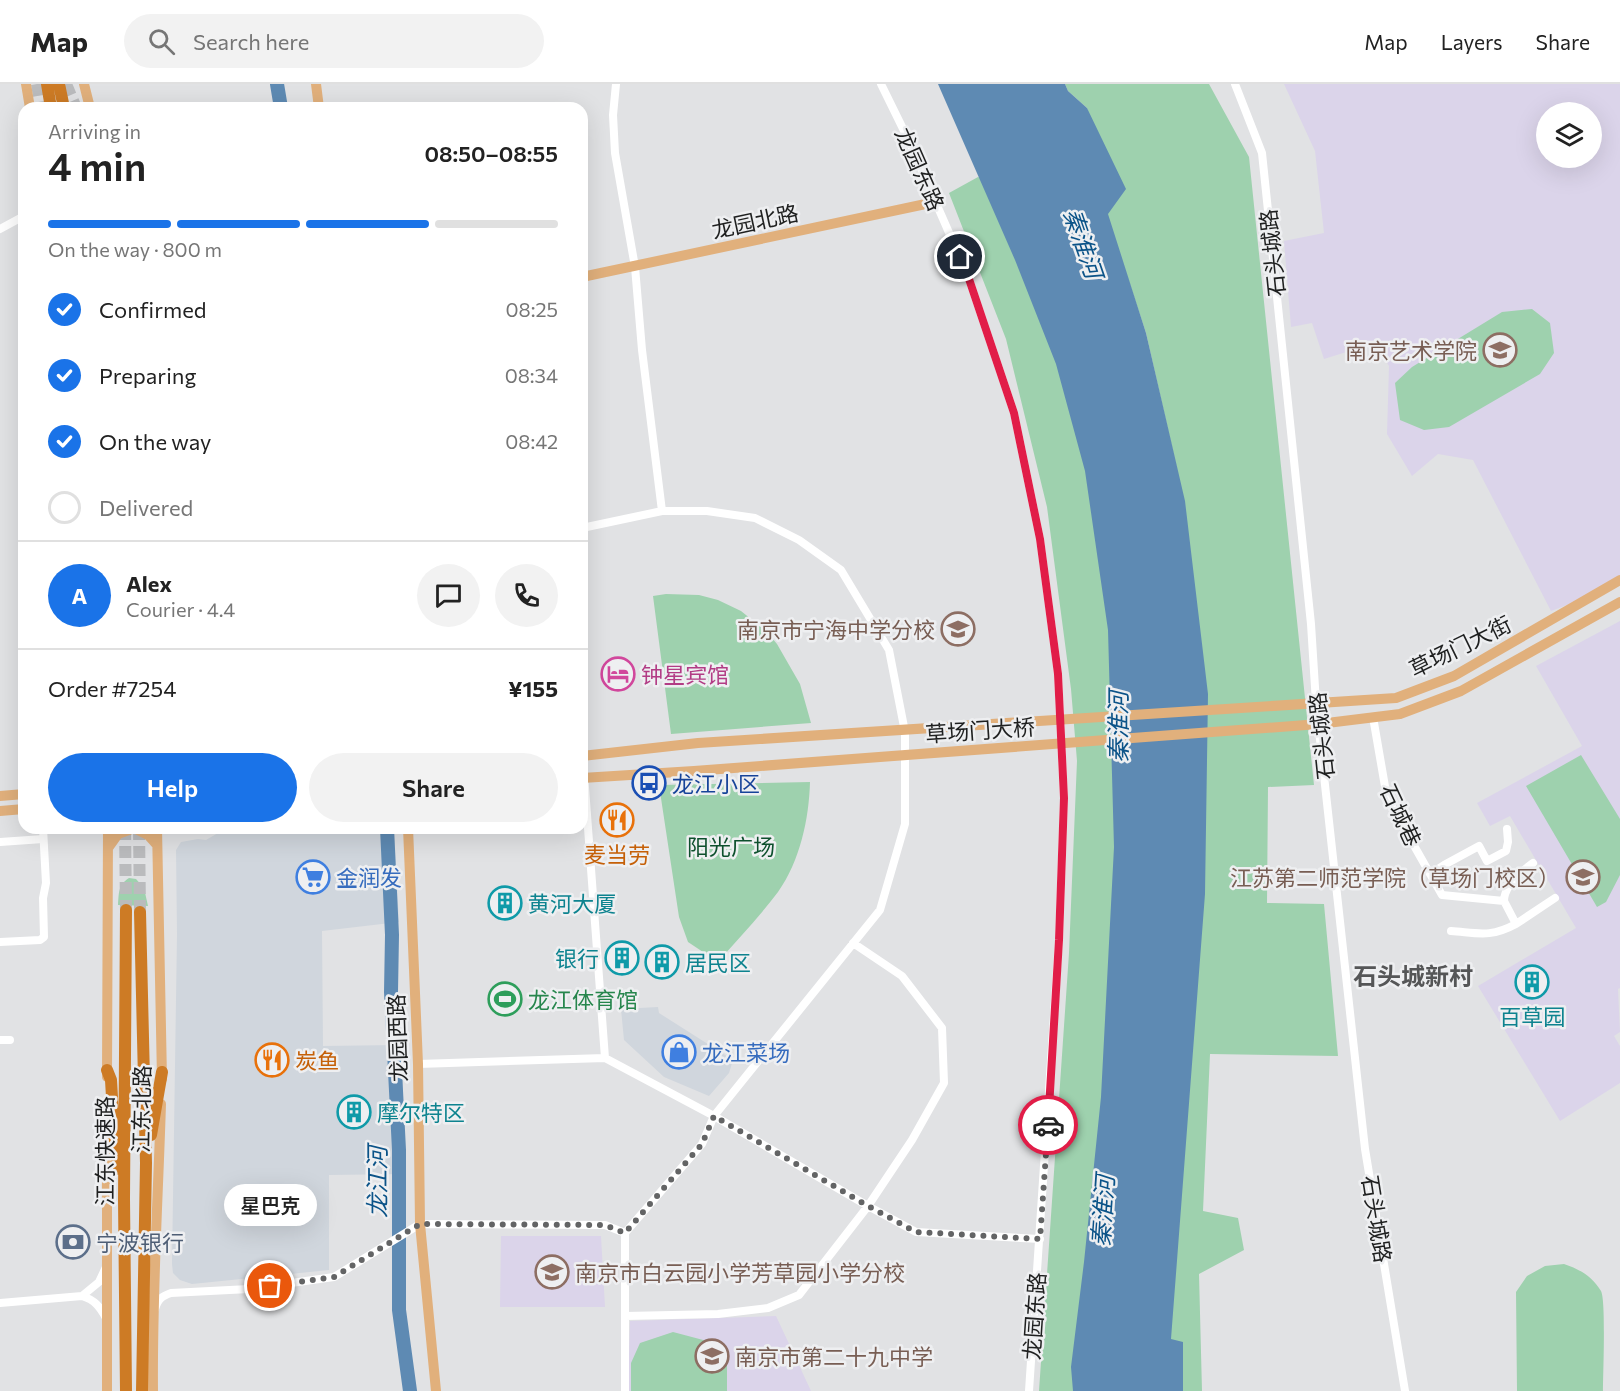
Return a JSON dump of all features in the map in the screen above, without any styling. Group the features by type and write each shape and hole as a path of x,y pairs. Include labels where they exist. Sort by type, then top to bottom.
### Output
{"highway":[{"path":"47,84 50,102"},
{"path":"59,84 63,102"},
{"name":"江东快速路","path":"126,910 124,1199 126,1391"},
{"name":"江东快速路","path":"140,912 146,1163 142,1391"},
{"path":"107,1070 111,1080 115,1149 124,1199"},
{"path":"146,1163 162,1072"}],"main road":[{"path":"26,84 29,102"},
{"path":"84,84 88,102"},
{"path":"316,84 318,102"},
{"name":"龙园北路","path":"588,276 935,202"},
{"name":"草场门大街","path":"1303,704 1396,698 1454,676 1620,580"},
{"name":"草场门大街","path":"1305,725 1400,714 1461,691 1620,602"},
{"name":"草场门大桥","path":"588,752 698,743 1303,704"},
{"name":"草场门大桥","path":"588,778 1305,725"},
{"path":"0,796 18,794"},
{"path":"0,811 18,810"},
{"path":"146,834 156,845"},
{"name":"江东北路","path":"153,1391 152,1318 156,1266 162,1072 157,834"},
{"name":"龙园西路","path":"408,834 418,1064 420,1224 436,1391"},
{"name":"江东北路","path":"107,836 107,1391"}],"street":[{"path":"616,84 615,153 634,267 662,511"},
{"name":"龙园东路","path":"881,84 968,276 1014,413 1040,539 1058,674 1064,798 1059,940 1029,1391"},
{"name":"石头城路","path":"1235,84 1262,153 1311,624 1316,703 1365,1149 1405,1391"},
{"path":"0,229 18,219"},
{"path":"588,527 662,511 707,511 754,518 799,540 841,570 889,650 905,732 904,824 880,910 714,1116 702,1144 625,1233 625,1391"},
{"name":"石城巷","path":"1373,717 1387,798 1442,895 1504,901"},
{"path":"1431,874 1479,846 1487,861 1506,851 1507,829"},
{"path":"0,942 40,940 44,937 43,898 46,883 43,834"},
{"path":"587,834 605,1058"},
{"path":"0,842 43,840"},
{"path":"1516,924 1504,901 1504,895 1507,888 1533,862"},
{"path":"1451,931 1500,933 1555,898"},
{"path":"625,1316 718,1314 768,1308 799,1295 868,1206 912,1140 945,1083 942,1028 902,976 853,943"},
{"path":"0,1040 10,1040"},
{"path":"418,1064 605,1058 714,1116 916,1232 1040,1239"},
{"path":"152,1318 157,1301 171,1293 249,1289 334,1277 420,1224 605,1225 625,1233"},
{"path":"82,1296 99,1282 106,1265"},
{"path":"156,1266 157,1281 162,1289 171,1293"},
{"path":"0,1303 82,1296 92,1299 107,1319"}],"shaded area":[{"name":"南京艺术学院","path":"1284,84 1620,84 1620,578 1599,593 1551,611 1473,460 1438,454 1412,476 1387,434 1389,366 1375,343 1324,359 1312,323 1291,327 1284,241 1324,233 1315,151"},
{"name":"江苏第二师范学院（草场门校区）","path":"1620,621 1620,988 1618,989 1620,1032 1614,1036 1620,1046 1620,1083 1560,1121 1478,986 1576,928 1510,816 1490,826 1477,803 1582,746 1536,666"},
{"path":"216,834 394,834 399,922 322,931 323,1046 398,1045 402,1054 405,1174 329,1175 329,1270 192,1284 180,1280 173,1273 176,850 181,842 206,840"},
{"name":"龙江菜场","path":"658,1007 659,1013 733,1060 729,1073 709,1096 664,1077 624,1040 621,1009"},
{"name":"南京市白云园小学芳草园小学分校","path":"501,1236 601,1236 605,1307 500,1307"},
{"name":"南京市第二十九中学","path":"776,1316 811,1391 628,1391 630,1321"}],"green space":[{"path":"1065,84 1209,84 1249,157 1314,785 1268,787 1267,903 1324,904 1338,1056 1210,1054 1203,1211 1238,1218 1244,1250 1199,1274 1202,1391 1039,1391 1069,953 1077,761 1071,689 1047,507 1006,339 949,193 978,177 1108,214 1087,108 1068,91","holes":["1112,230 1146,333 1179,478"]},
{"path":"1532,309 1550,323 1554,353 1540,374 1449,427 1424,430 1400,420 1395,383 1412,367 1502,312"},
{"path":"699,595 718,600 741,611 766,631 777,644 800,684 811,723 671,734 653,596"},
{"path":"1581,755 1620,819 1620,875 1606,902 1597,907 1526,786"},
{"name":"阳光广场","path":"810,782 808,810 802,839 786,880 764,910 718,962 688,942 679,917 659,785"},
{"path":"129,878 136,879 144,888 148,906 118,905 121,886"},
{"path":"1564,1264 1575,1268 1594,1281 1603,1297 1603,1391 1517,1391 1516,1292 1527,1276 1545,1266"},
{"path":"673,1332 707,1341 727,1363 727,1391 631,1391 631,1363 640,1343"}],"water":[{"name":"秦淮河","path":"938,84 1065,84 1068,91 1087,108 1126,189 1108,214 1146,333 1185,501 1208,694 1205,894 1171,1339 1183,1342 1183,1391 1073,1391 1071,1367 1101,1097 1114,847 1108,630 1085,471 1056,364 1015,260"}],"waterway":[{"name":"龙江河","path":"277,84 280,102"},
{"name":"龙江河","path":"387,834 392,935 391,992 399,1150 399,1310 410,1391"}],"tunnel":[{"path":"37,84 40,102"},
{"path":"66,84 74,102"},
{"path":"125,834 126,910"},
{"path":"139,834 140,912"}],"way so far":[{"path":"270,1286 334,1277 420,1224 605,1225 625,1233 702,1144 714,1116 916,1232 1040,1239 1048,1125"}],"place":[{"name":"南京艺术学院","path":"1500,350"},
{"name":"南京市宁海中学分校","path":"958,629"},
{"name":"钟星宾馆","path":"618,674"},
{"name":"龙江小区","path":"649,783"},
{"name":"麦当劳","path":"617,820"},
{"name":"金润发","path":"313,877"},
{"name":"江苏第二师范学院（草场门校区）","path":"1583,877"},
{"name":"黄河大厦","path":"505,903"},
{"name":"银行","path":"622,958"},
{"name":"居民区","path":"662,962"},
{"name":"百草园","path":"1532,982"},
{"name":"龙江体育馆","path":"505,999"},
{"name":"龙江菜场","path":"679,1052"},
{"name":"炭鱼","path":"272,1060"},
{"name":"摩尔特区","path":"354,1112"},
{"name":"宁波银行","path":"73,1242"},
{"name":"南京市白云园小学芳草园小学分校","path":"552,1272"},
{"name":"星巴克","path":"270,1286"},
{"name":"南京市第二十九中学","path":"712,1356"}],"district":[{"name":"石头城新村","path":"1413,975"}],"route":[{"path":"960,257 1014,413 1040,539 1058,674 1064,798 1059,940 1048,1125"}]}
